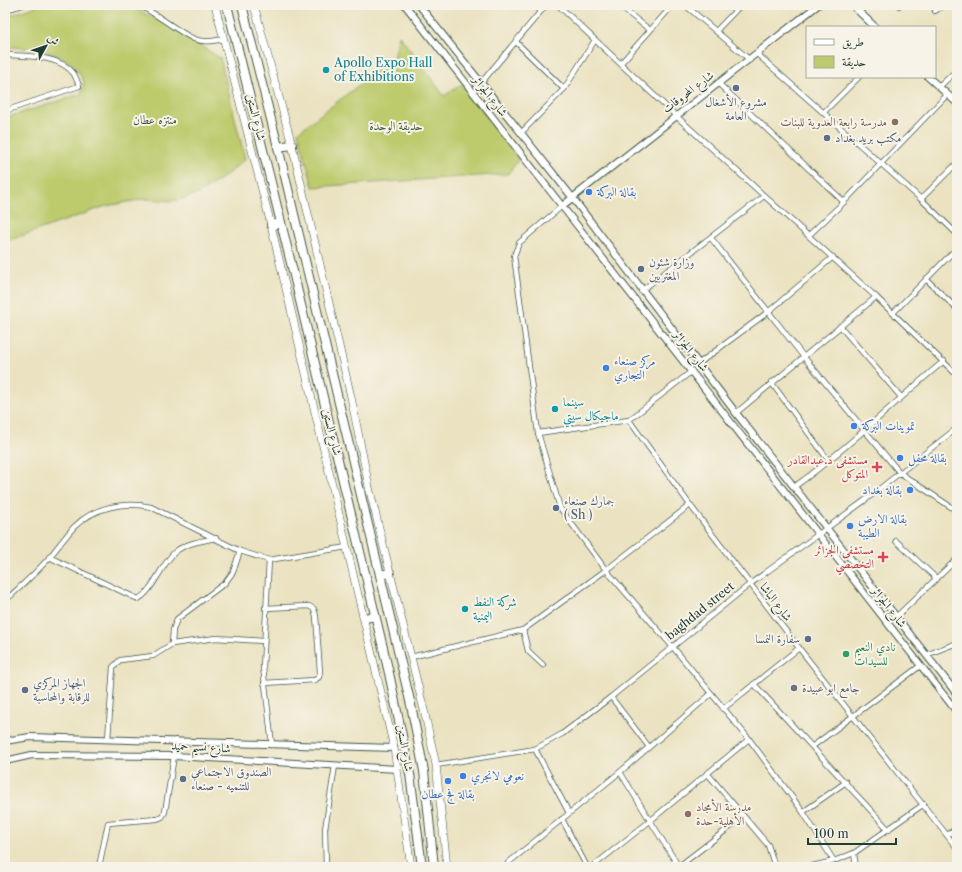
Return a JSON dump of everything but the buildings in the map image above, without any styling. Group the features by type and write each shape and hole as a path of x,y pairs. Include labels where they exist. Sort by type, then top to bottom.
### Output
{"highway":[{"name":"شارع الستين","path":"227,5 375,616 410,774 422,867"},
{"name":"شارع الستين","path":"242,5 278,147 312,296 380,575 424,771 434,867"},
{"path":"278,147 292,145"},
{"path":"271,225 281,223"},
{"path":"299,298 312,296"},
{"path":"380,575 390,573"},
{"path":"365,618 375,616"}],"main road":[{"name":"شارع الستين","path":"215,5 271,225 347,548 365,618 394,748 411,867"},
{"name":"شارع الستين","path":"254,5 292,145 390,573 436,765 448,867"},
{"name":"شارع الجزائر","path":"405,5 957,712"},
{"name":"شارع الجزائر","path":"419,5 572,197 641,291 957,694"},
{"name":"شارع المحروقات","path":"562,206 675,115 750,60 818,5"},
{"path":"852,5 874,26"},
{"path":"432,40 441,33"},
{"path":"929,78 957,104"},
{"path":"692,371 698,364"},
{"name":"شارع نسيم حميد","path":"5,741 30,737 394,748"},
{"path":"174,756 176,741"},
{"name":"شارع نسيم حميد","path":"5,761 32,755 174,756 397,769"}],"street":[{"path":"5,10 22,5"},
{"path":"138,5 154,12 194,39 205,42 224,39"},
{"path":"481,83 546,5"},
{"path":"558,5 675,115 876,297 957,375"},
{"path":"618,5 650,30"},
{"path":"620,63 673,5"},
{"path":"685,5 750,60"},
{"path":"716,31 741,5"},
{"path":"935,11 944,5"},
{"path":"521,133 564,88 595,40"},
{"path":"516,42 564,88"},
{"path":"757,54 824,112 880,164 922,199 957,234"},
{"path":"5,55 41,57 60,64 74,74 79,86 5,111"},
{"path":"939,87 957,70"},
{"path":"824,112 858,78"},
{"path":"718,83 844,202"},
{"path":"809,235 844,202 947,95"},
{"path":"922,199 957,163"},
{"path":"641,291 764,196"},
{"path":"562,206 519,243 514,256 538,433 560,508 606,570 672,646 749,739 803,812 834,861"},
{"path":"711,238 803,356 900,473 957,511"},
{"path":"893,313 957,248"},
{"path":"698,364 768,312 832,257"},
{"path":"926,278 957,309"},
{"path":"736,413 771,382 876,297"},
{"path":"840,326 901,396"},
{"path":"794,487 829,461 901,396 944,361"},
{"path":"538,433 629,420 692,371"},
{"path":"771,382 829,461"},
{"name":"شارع الباشا","path":"629,420 690,505 799,648 924,804 957,848"},
{"name":"baghdad street","path":"436,765 535,749 562,734 611,697 750,584 900,473 957,428"},
{"path":"5,601 83,520 108,508 136,504 151,507 240,551 269,560 347,548"},
{"path":"411,657 523,630 606,570 690,505"},
{"path":"49,557 138,599 145,594 167,561 175,552 186,545 216,538"},
{"path":"896,541 936,579"},
{"path":"172,644 173,630 177,619 225,583 233,572 240,551"},
{"path":"896,617 957,559"},
{"path":"269,560 263,641 264,683 272,745"},
{"path":"264,683 316,680 319,677 320,672 316,616 314,609 309,606 265,608"},
{"path":"523,630 528,651 543,665"},
{"path":"108,739 113,667 116,662 120,660 153,656 172,644 216,638 263,641"},
{"path":"926,655 957,643"},
{"path":"723,709 799,648"},
{"path":"814,746 920,666"},
{"path":"754,684 814,746 889,830"},
{"path":"508,867 508,863 620,772 711,694"},
{"path":"611,697 649,747"},
{"path":"592,867 749,739"},
{"path":"535,749 569,813"},
{"path":"97,867 100,862 108,823 157,819 162,817 174,756"},
{"path":"326,867 325,830 335,766"},
{"path":"620,772 678,867 743,817"},
{"path":"707,773 768,845 775,867"},
{"path":"803,812 846,782"},
{"path":"808,867 834,861 854,853 889,830 924,804"},
{"path":"562,819 587,867"},
{"path":"947,834 957,828"},
{"path":"854,853 856,867"}],"green space":[{"name":"منتزه عطان","path":"40,5 128,5 170,26 220,58 245,159 225,176 198,194 175,201 144,199 106,206 5,241 5,118 81,94 84,81 75,68 68,62 52,53 33,49 5,47 5,17"},
{"name":"حديقة الوحدة","path":"399,35 444,96 462,84 519,159 508,174 313,187 298,132 394,58"}],"place":[{"name":"Apollo Expo Hall of Exhibitions","path":"326,70"},
{"name":"مشروع الأشغال العامة","path":"736,88"},
{"name":"مدرسة رابعة العدوية للبنات","path":"895,122"},
{"name":"مكتب بريد بغداد","path":"827,138"},
{"name":"بقالة البركة","path":"589,192"},
{"name":"وزارة شئون المغتربين","path":"641,269"},
{"name":"مركز صنعاء التجاري","path":"606,368"},
{"name":"سينما ماجيكال سيتي","path":"555,409"},
{"name":"تموينات البركة","path":"854,426"},
{"name":"بقالة محفل","path":"900,458"},
{"name":"مستشفى د.عبدالقادر المتوكل","path":"877,467"},
{"name":"بقالة بغداد","path":"910,490"},
{"name":"جمارك صنعاء ( Sh )","path":"556,508"},
{"name":"بقالة الارض الطيبة","path":"850,526"},
{"name":"مستشفى الجزائر التخصصي","path":"883,557"},
{"name":"شركة النفط اليمنية","path":"465,609"},
{"name":"سفارة النمسا","path":"808,639"},
{"name":"نادي النعيم للسيدات","path":"846,654"},
{"name":"جامع ابو عبيدة","path":"794,688"},
{"name":"الجهاز المركزي للرقابة والمحاسبة","path":"25,690"},
{"name":"نعومي لانجري","path":"463,776"},
{"name":"الصندوق الاجتماعي للتنميه - صنعاء","path":"183,779"},
{"name":"بقالة فج عطان","path":"448,781"},
{"name":"مدرسة الأمجاد الأهلية-حدة","path":"688,814"}]}
